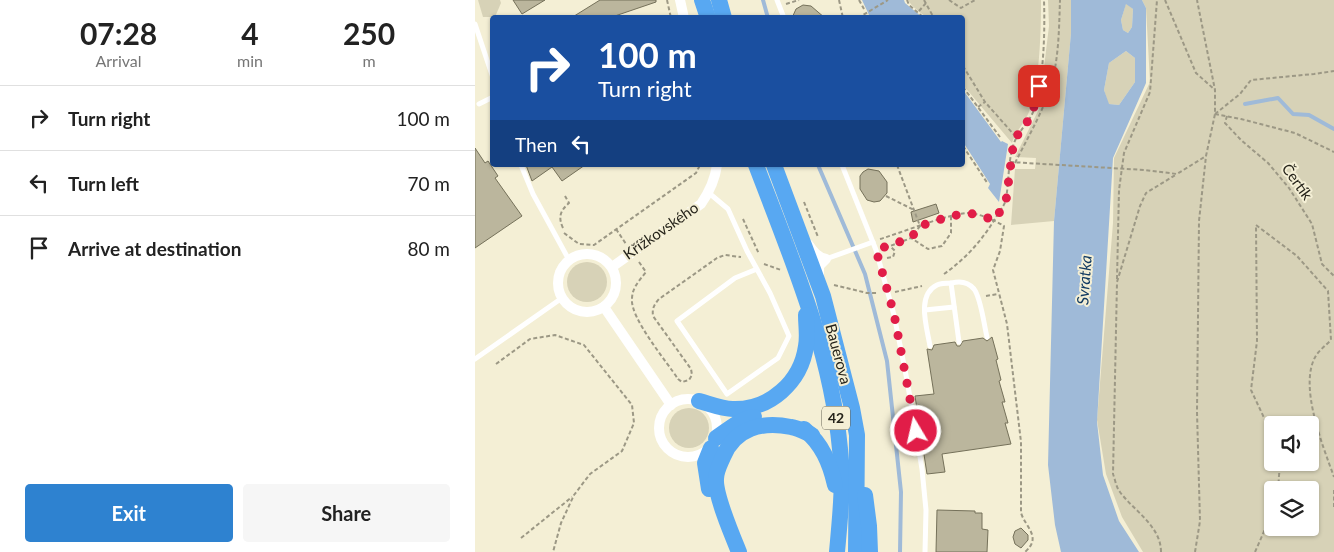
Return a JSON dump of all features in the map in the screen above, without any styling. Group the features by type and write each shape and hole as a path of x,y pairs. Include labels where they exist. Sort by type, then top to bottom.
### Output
{"highway":[{"path":"703,0 707,15"},
{"path":"719,0 724,15"},
{"name":"42","path":"757,167 815,298 817,331 836,413 841,451 841,507 837,552"},
{"name":"Bauerova","path":"775,167 797,227 815,298 848,389 857,435 856,552"},
{"path":"699,401 734,409 756,407 773,398 791,383 798,373 806,347 815,298"},
{"path":"739,552 708,486 705,463 713,443 733,426 748,418 765,415 782,417 794,421 812,435 823,449 832,472 841,507"},
{"path":"732,536 717,489 716,479 717,469 732,442 742,433 756,426 778,425 792,427 812,435"},
{"path":"857,435 869,526 870,552"}],"street":[{"path":"680,0 683,15"},
{"name":"Křížkovského","path":"611,266 701,204 713,184 717,167"},
{"path":"797,227 813,251 820,258 825,259 819,266 815,298"},
{"path":"594,254 603,258 611,266 617,282 611,300 604,307 595,311 585,312 576,310 562,298 558,289 558,279 561,270 575,256 594,254"},
{"path":"604,307 671,405"},
{"path":"679,400 699,401 713,412 717,420 718,429 713,443 697,456 682,458 672,453 660,438 660,420 664,411 679,400"}],"lane":[{"path":"778,3 783,15"},
{"path":"475,24 490,69"},
{"path":"479,104 490,98"},
{"path":"522,167 533,194 569,260"},
{"path":"843,167 873,242 894,314 909,386 922,469 926,510 925,552"},
{"path":"709,193 728,209 770,293 789,336 778,358 727,394 677,321 735,278 757,269"},
{"path":"825,259 873,242"},
{"path":"930,346 924,305 927,295 937,285 960,282 974,289 987,337"},
{"path":"951,283 959,342"},
{"path":"475,359 562,298"},
{"path":"925,310 954,307"}],"path":[{"path":"667,0 670,15"},
{"path":"778,3 798,0"},
{"path":"839,0 842,15"},
{"path":"859,0 864,9"},
{"path":"863,15 888,0"},
{"path":"907,0 909,5 921,15"},
{"path":"924,0 932,15"},
{"path":"949,0 961,8 975,0"},
{"path":"987,232 1006,201 1010,162 1016,137 1025,126 1033,111 1039,86 1045,25 1044,0"},
{"path":"1015,162 1045,102 1051,83 1059,38 1060,0"},
{"path":"1157,0 1150,92 1124,153 1119,190 1113,474 1119,491 1149,523 1161,542 1161,552"},
{"path":"1165,0 1196,73 1215,90"},
{"path":"1195,552 1200,521 1197,412 1199,221 1206,156 1215,114 1215,90 1197,0"},
{"path":"918,11 926,3"},
{"path":"965,69 985,102 1016,137"},
{"path":"1215,114 1240,94 1251,80 1314,74 1334,70"},
{"path":"965,90 1000,137"},
{"path":"978,107 985,102"},
{"path":"1215,114 1295,133 1334,152"},
{"name":"Čertík","path":"1227,116 1225,123 1241,140 1269,163 1289,188 1312,224 1322,264 1333,275"},
{"path":"965,149 988,184"},
{"path":"1117,282 1140,206 1146,193 1206,156"},
{"path":"1010,162 1145,170 1177,174"},
{"path":"565,196 569,203 562,208 559,219 564,232 579,244 594,245 697,173 699,167"},
{"path":"898,167 920,226"},
{"path":"886,196 914,210"},
{"path":"873,242 951,216 969,213 995,220 1004,226 993,270 1007,324 1021,442 1021,513 1024,522 1030,528 1033,538 1031,547 1025,552"},
{"path":"911,238 928,249 942,246 951,233 951,216"},
{"path":"890,246 895,251 893,257 887,259 883,254 884,248 911,238 920,226"},
{"path":"1264,418 1251,390 1257,341 1256,226 1297,256 1328,291 1331,340 1317,354 1311,368 1309,389 1316,416"},
{"path":"616,229 646,272 635,286 631,300 635,316 678,379 683,382 689,380 692,375 691,369 653,316 652,310 659,299"},
{"path":"977,297 998,294"},
{"path":"496,364 530,339 555,335 584,345 632,405 634,423 622,450 590,474 574,495 561,523 553,552"},
{"path":"1319,430 1334,477"},
{"path":"1334,490 1334,508"},
{"path":"521,538 574,495"},
{"path":"1255,552 1264,532"}],"shaded area":[{"path":"478,0 500,0 501,3 496,15 483,17"},
{"path":"908,0 1041,0 1041,26 1036,83 1028,114 1012,143 965,87 965,15 924,15"},
{"path":"1048,0 1071,0 1071,33 1054,221 1011,225 1015,169 1035,169 1036,158 1015,157 1039,109 1049,26"},
{"path":"1142,0 1334,0 1334,552 1143,552 1122,517 1106,474 1097,420 1113,223 1114,158 1150,82 1146,8"},
{"path":"1126,3 1133,9 1132,27 1128,33 1123,30 1121,20"},
{"path":"1126,51 1135,58 1135,82 1119,105 1108,104 1104,90 1109,63"},
{"path":"587,262 598,265 604,271 607,282 604,293 598,299 587,302 576,299 570,293 567,282 570,271 576,265"},
{"path":"693,408 700,411 706,417 709,428 708,436 700,445 693,448 685,448 678,445 670,436 669,424 672,417 681,409"}],"water":[{"path":"862,0 904,0 920,15 869,15"},
{"name":"Svratka","path":"1071,0 1142,0 1146,8 1146,83 1113,158 1097,422 1103,475 1119,521 1139,552 1061,552 1055,525 1048,465 1054,221 1071,33","holes":["1126,4 1133,9 1132,27 1128,33 1123,30 1121,20","1126,51 1135,58 1135,82 1119,105 1109,104 1104,90 1109,63"]},
{"path":"965,93 1001,142 1008,144 999,202 988,188 990,184 965,145"}],"building":[{"path":"513,0 545,0 522,14"},
{"path":"600,0 656,0 656,2 618,15 576,15"},
{"path":"803,5 811,6 822,15 793,15 796,9"},
{"path":"475,148 485,163 488,161 490,167 498,176 495,178 522,216 475,248"},
{"path":"527,167 552,167 532,181"},
{"path":"552,167 582,167 562,181"},
{"path":"868,169 879,171 887,182 887,193 880,201 867,200 860,189 860,176"},
{"path":"936,204 939,213 913,222 911,212"},
{"path":"992,337 998,359 996,360 1001,380 999,381 1005,402 1002,402 1008,423 1005,423 1011,444 942,454 945,472 927,474 915,396 934,394 927,349 932,350 934,345 955,342 957,346 960,346 963,341 983,338 987,341"},
{"path":"937,510 975,511 975,513 982,513 982,529 988,530 987,552 936,552"},
{"path":"1021,528 1028,535 1028,540 1021,548 1015,544 1013,537 1015,531"}],"waterway":[{"path":"763,0 767,15"},
{"name":"Čertík","path":"1245,104 1278,98 1293,114 1309,115 1334,129"},
{"path":"819,167 865,274 887,361 901,492 900,552"}],"route":[{"path":"916,431 894,314 876,250 911,238 920,226 951,216 969,213 995,220 1006,201 1010,156 1016,137 1025,126 1033,111 1039,86"}]}
